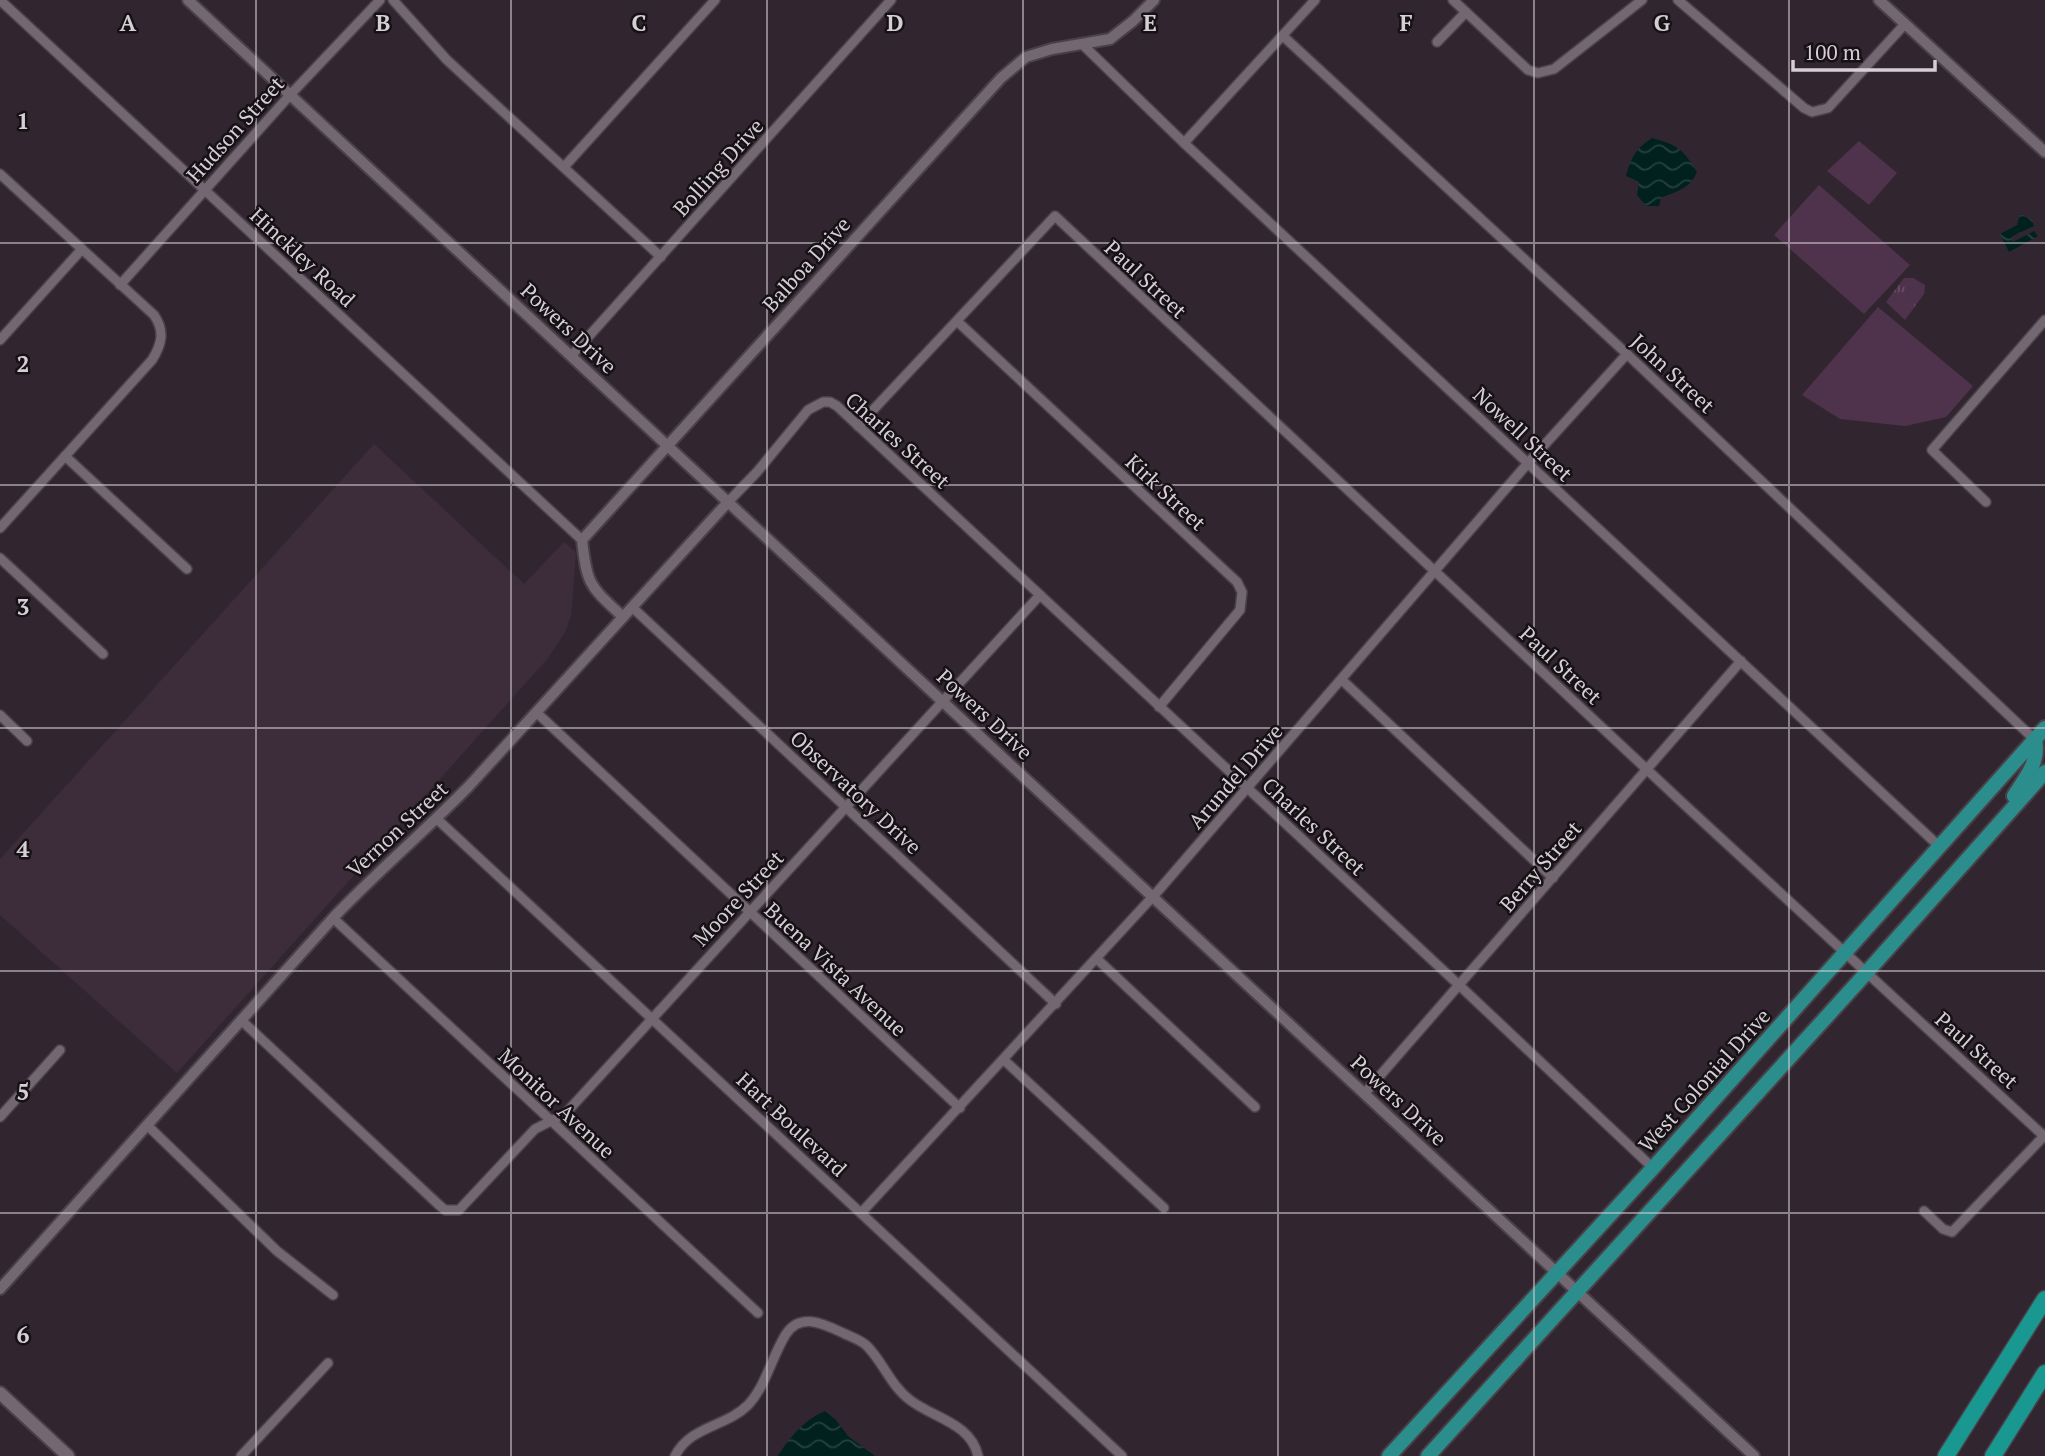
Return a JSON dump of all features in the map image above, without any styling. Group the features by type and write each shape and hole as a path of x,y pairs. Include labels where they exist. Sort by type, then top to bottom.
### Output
{"highway":[{"name":"West Colonial Drive","path":"1389,1456 1653,1168 2045,728"},
{"path":"1998,825 2035,761 2035,740"},
{"path":"1428,1456 2045,772"},
{"path":"1946,1456 2045,1299"},
{"path":"1993,1456 2045,1373"}],"main road":[{"path":"0,1393 68,1456"}],"street":[{"name":"Hinckley Road","path":"0,0 582,540"},
{"name":"Powers Drive","path":"188,0 1754,1456"},
{"name":"Hudson Street","path":"120,285 290,95 380,0"},
{"path":"393,0 447,60 661,257"},
{"path":"564,167 715,0"},
{"name":"Bolling Drive","path":"571,356 891,0"},
{"name":"Balboa Drive","path":"582,540 1001,78 1026,57 1052,49 1110,39 1154,0"},
{"path":"1184,143 1315,0"},
{"path":"1453,0 1522,66 1538,73 1554,69 1642,0"},
{"path":"1678,0 1804,108 1817,112 1832,104 1905,24"},
{"path":"1881,0 2045,152"},
{"path":"1437,42 1466,12"},
{"name":"John Street","path":"1283,36 1627,354 2035,740"},
{"name":"Nowell Street","path":"1083,45 1184,143 1940,847"},
{"path":"0,174 154,315 162,336 152,360 0,528"},
{"name":"Paul Street","path":"958,322 1055,216 1647,771 2045,1136"},
{"path":"0,340 82,249"},
{"path":"859,426 958,322"},
{"name":"Kirk Street","path":"958,322 1237,582 1242,593 1240,610 1159,707"},
{"path":"1986,502 1932,450 2044,323"},
{"name":"Arundel Drive","path":"861,1213 1097,959 1248,789 1528,463 1627,354"},
{"name":"Charles Street","path":"824,402 837,406 859,426 1653,1168"},
{"name":"Vernon Street","path":"0,1289 333,918 380,870 437,819 758,472 792,427 808,410 824,402"},
{"path":"65,456 187,569"},
{"path":"582,540 591,585 623,617"},
{"path":"0,558 103,654"},
{"name":"Moore Street","path":"241,1020 439,1205 452,1212 458,1210 535,1129 565,1114 1040,594"},
{"name":"Observatory Drive","path":"632,607 1056,1003"},
{"name":"Berry Street","path":"1364,1094 1741,661"},
{"path":"1342,680 1553,878"},
{"name":"Buena Vista Avenue","path":"536,712 960,1108"},
{"path":"0,715 27,741"},
{"name":"Hart Boulevard","path":"437,819 1122,1456"},
{"name":"Monitor Avenue","path":"333,918 758,1313"},
{"path":"1097,959 1255,1107"},
{"path":"0,1117 60,1050"},
{"path":"1004,1060 1164,1208"},
{"path":"147,1125 277,1251 333,1295"},
{"path":"1924,1211 1943,1229 1952,1232 2045,1136"},
{"path":"675,1456 688,1438 746,1407 787,1333 796,1324 807,1321 821,1323 864,1343 900,1391 911,1401 944,1418 962,1432 975,1445 978,1456"},
{"path":"241,1456 328,1363"}],"shaded area":[{"path":"374,444 524,584 564,542 576,552 571,616 565,632 549,657 177,1073 0,915 0,859"}],"green space":[{"path":"1859,141 1897,173 1869,205 1827,171"},
{"path":"1819,185 1910,265 1864,314 1774,235"},
{"path":"1904,278 1913,278 1925,285 1924,294 1905,320 1886,302"},
{"path":"1878,307 1973,386 1946,417 1905,426 1840,419 1802,395"}],"water":[{"path":"1652,138 1679,149 1697,172 1687,186 1661,198 1659,206 1646,206 1637,195 1639,182 1626,176 1635,154"},
{"path":"2020,214 2032,220 2034,226 2011,237 2013,242 2034,231 2038,236 2009,252 2000,234 2017,225"},
{"path":"825,1411 848,1436 875,1456 778,1456 798,1430"}]}
